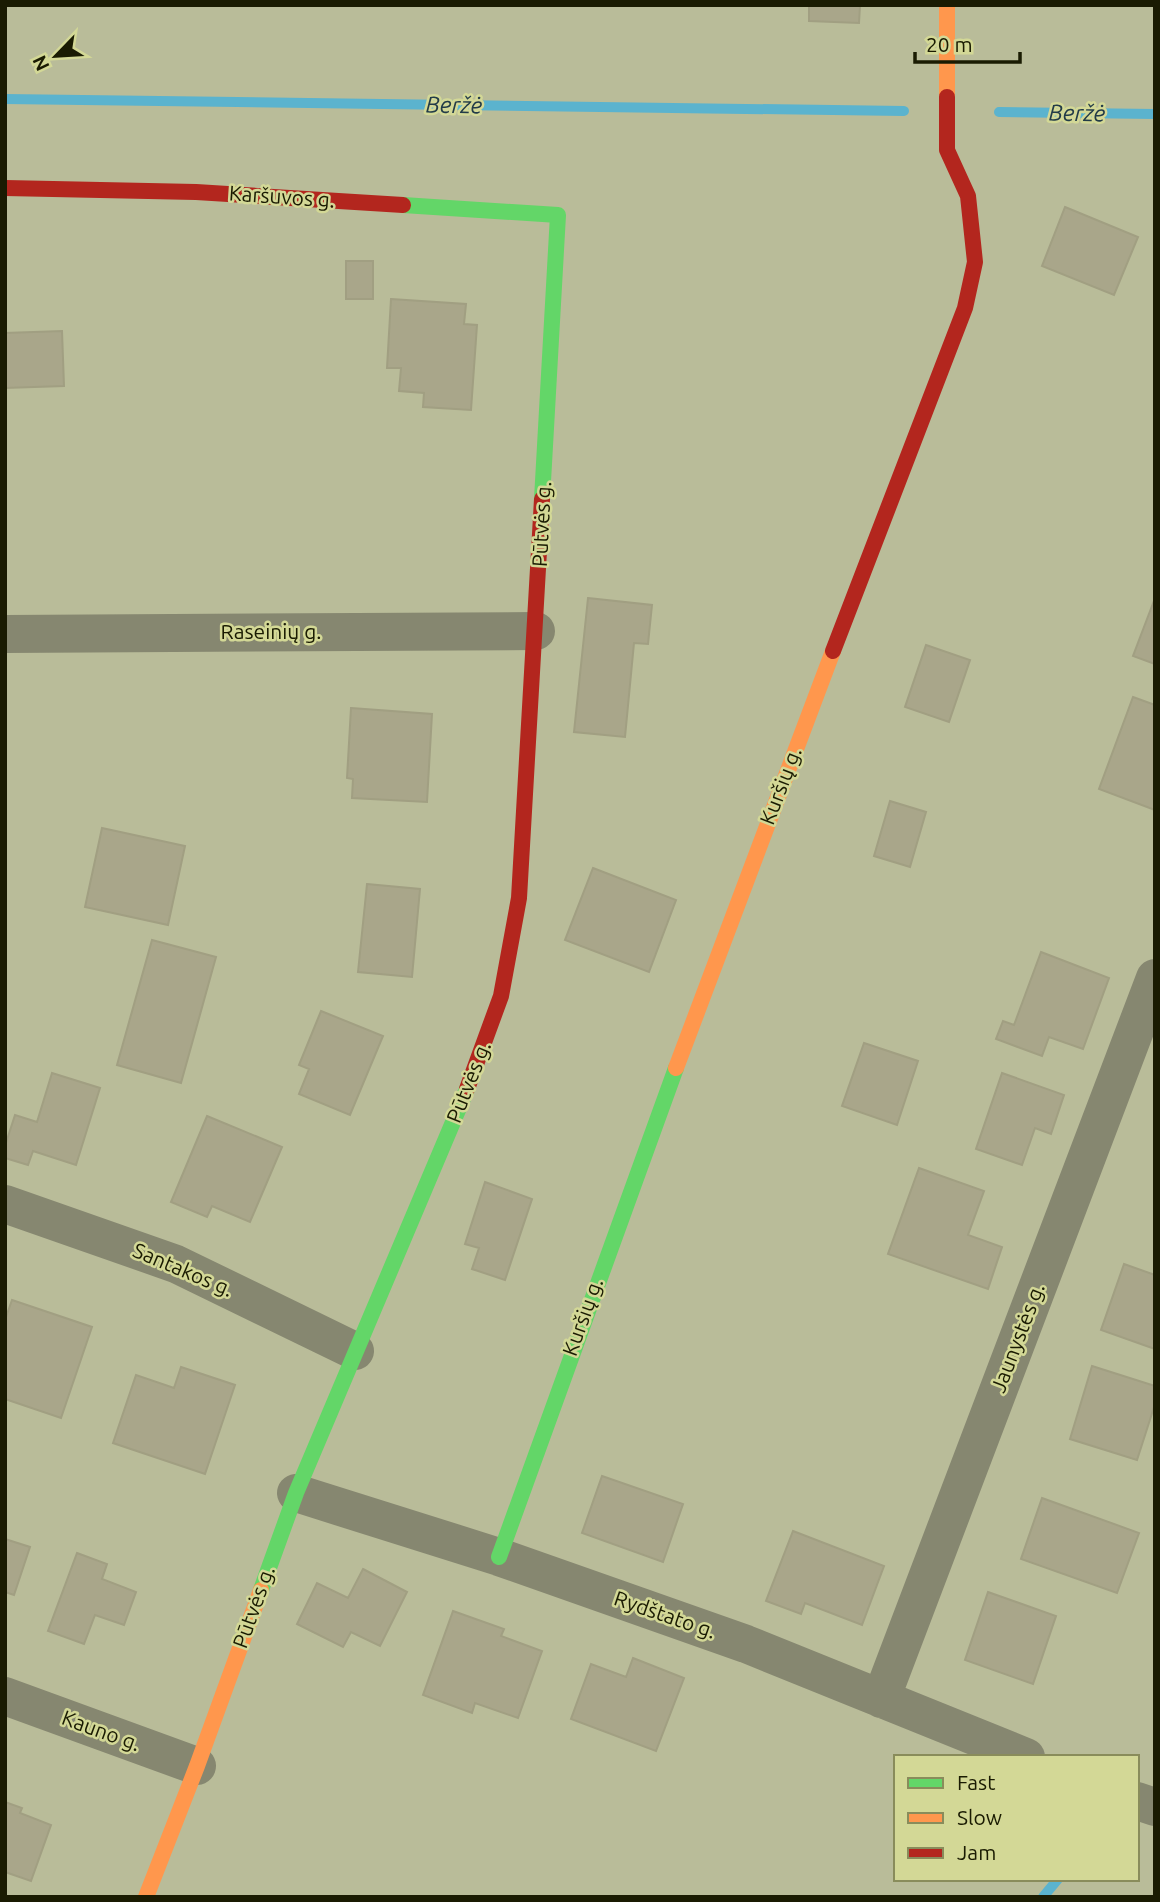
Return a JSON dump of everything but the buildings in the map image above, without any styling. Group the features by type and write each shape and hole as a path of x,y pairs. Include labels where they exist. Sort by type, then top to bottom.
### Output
{"street":[{"name":"Kuršių g.","path":"499,1557 563,1373 723,940 965,308 975,262 968,196 947,150 947,5"},
{"name":"Karšuvos g.","path":"5,188 196,192 558,215"},
{"name":"Pūtvės g.","path":"146,1897 197,1766 296,1493 476,1069 501,996 519,898 558,215"},
{"name":"Raseinių g.","path":"5,634 536,631"},
{"name":"Jaunystės g.","path":"881,1699 1155,978"},
{"name":"Santakos g.","path":"5,1204 176,1264 355,1351"},
{"name":"Rydštato g.","path":"296,1493 499,1557 746,1644 1022,1755"},
{"name":"Kauno g.","path":"5,1696 197,1766"}],"waterway":[{"name":"Beržė","path":"5,99 904,111"},
{"name":"Beržė","path":"999,112 1155,114"},
{"path":"1043,1897 1056,1881"}],"traffic: fast":[{"path":"403,205 558,215 542,499"},
{"path":"499,1557 676,1068"},
{"path":"261,1590 296,1493 467,1089"}],"traffic: slow":[{"path":"947,5 947,97"},
{"path":"676,1068 833,651"},
{"path":"146,1897 261,1590"}],"traffic: jam":[{"path":"833,651 965,308 975,262 968,196 947,150 947,97"},
{"path":"5,188 196,192 403,205"},
{"path":"467,1089 501,996 519,898 542,499"}]}
